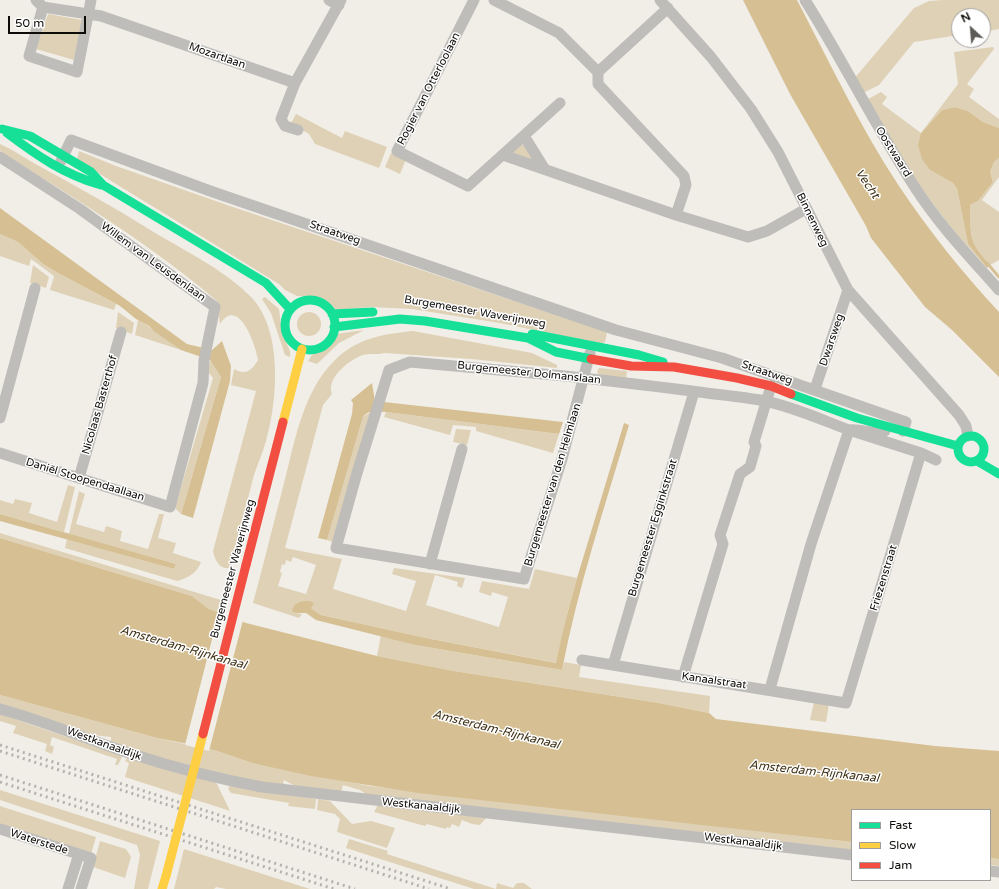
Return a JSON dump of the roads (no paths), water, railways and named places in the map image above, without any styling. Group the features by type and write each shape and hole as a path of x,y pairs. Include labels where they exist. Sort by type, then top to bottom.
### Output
{"main road":[{"path":"1,128 30,136 91,172 103,185 266,283 290,309"},
{"path":"1,128 22,145 57,166 86,182 103,185"},
{"path":"305,301 322,303 332,314 334,327 329,341 323,346 309,350 302,348 294,344 286,332 285,324 290,309 297,304 305,301"},
{"name":"Burgemeester Waverijnweg","path":"332,314 394,311 454,319 613,350"},
{"name":"Burgemeester Waverijnweg","path":"334,327 400,319 425,321 528,338 556,352 611,363"},
{"name":"Burgemeester Waverijnweg","path":"162,889 302,348"},
{"name":"Straatweg","path":"613,350 640,355 674,367"},
{"name":"Straatweg","path":"611,363 637,366 674,367 738,378 771,386 858,418 876,422 959,451"},
{"name":"Straatweg","path":"858,418 873,428 885,431 941,455 959,451"},
{"path":"977,461 984,453 982,440 976,436 968,436 963,438 959,451 968,462 977,461 999,474"},
{"path":"984,453 999,466"}],"street":[{"path":"39,3 29,56 77,72 91,0"},
{"name":"Rogier van Otterloolaan","path":"474,0 397,151 468,186 560,103"},
{"path":"494,0 559,33 598,72"},
{"name":"Oostwaard","path":"805,0 885,140 917,190 940,223 999,290"},
{"path":"298,130 285,126 281,119 295,82 336,2"},
{"name":"Mozartlaan","path":"39,3 88,14 139,29 295,82"},
{"path":"664,4 598,72 598,84 684,176 686,185 676,215"},
{"name":"Binnenweg","path":"664,4 710,57 751,109 778,152 848,290 959,415 968,429 968,436"},
{"path":"524,136 544,168"},
{"name":"Straatweg","path":"57,166 64,156 71,140 206,190 616,330 722,358 815,389 906,422 903,431"},
{"path":"504,155 676,215 748,237 767,231 806,209"},
{"name":"Willem van Leusdenlaan","path":"0,156 80,209 215,307 205,354 203,383 170,507"},
{"path":"0,418 35,288"},
{"name":"Dwarsweg","path":"815,389 848,290"},
{"path":"611,363 616,330"},
{"name":"Nicolaas Basterthof","path":"79,478 121,332"},
{"name":"Burgemeester van den Helmlaan","path":"336,548 524,578 562,459 589,359 591,345"},
{"name":"Burgemeester Dolmanslaan","path":"336,548 389,370 410,362 584,378 766,401 796,410 849,430"},
{"name":"Straatweg","path":"683,677 723,544 720,535 740,474 750,468 756,446 754,442 771,386"},
{"name":"Burgemeester Egginkstraat","path":"613,665 694,392"},
{"name":"Straatweg","path":"849,430 858,428 878,434 885,431"},
{"path":"770,689 811,544 849,430 921,453 941,455"},
{"path":"430,564 462,449"},
{"name":"Friezenstraat","path":"846,703 921,453"},
{"name":"Daniël Stoopendaallaan","path":"0,454 170,507"},
{"name":"Kanaalstraat","path":"582,660 683,677 770,689 846,703"},
{"name":"Westkanaaldijk","path":"0,709 42,721 151,760 218,778 262,787 851,855"},
{"name":"Waterstede","path":"0,830 91,858 82,889"},
{"name":"Waterstede","path":"68,889 79,854"}],"water":[{"name":"Vecht","path":"743,0 797,0 858,118 899,186 946,251 999,312 999,377 952,330 925,307 871,238 866,226 790,94"},
{"path":"955,107 968,111 983,122 999,128 999,158 994,162 990,172 993,182 978,201 970,205 970,225 972,238 978,250 990,265 987,268 968,244 957,189 953,183 930,170 922,159 918,145 921,133 942,110"},
{"path":"0,208 187,344 212,350 222,341 231,366 230,381 193,518 181,514 221,377 210,360 181,350 120,306 43,264 18,242 0,234"},
{"path":"372,383 375,401 563,422 559,434 379,411 368,413 363,417 327,540 318,538 352,414 353,403 351,400"},
{"path":"624,423 629,425 584,577 568,639 562,670 415,645 316,620 306,613 296,613 292,611 298,603 307,601 314,603 311,608 321,615 426,638 556,663 577,578"},
{"path":"0,514 176,564 174,569 0,521"},
{"name":"Amsterdam-Rijnkanaal","path":"0,538 192,596 209,609 246,623 377,656 454,671 659,703 709,713 716,719 935,746 999,751 999,859 991,858 991,809 851,809 851,842 418,793 311,776 252,763 217,751 157,738 0,695"}],"waterway":[{"path":"987,263 999,277"}],"railway":[{"path":"0,745 451,889"},
{"path":"0,751 429,889"},
{"path":"0,775 355,889"},
{"path":"0,782 334,889"}]}
